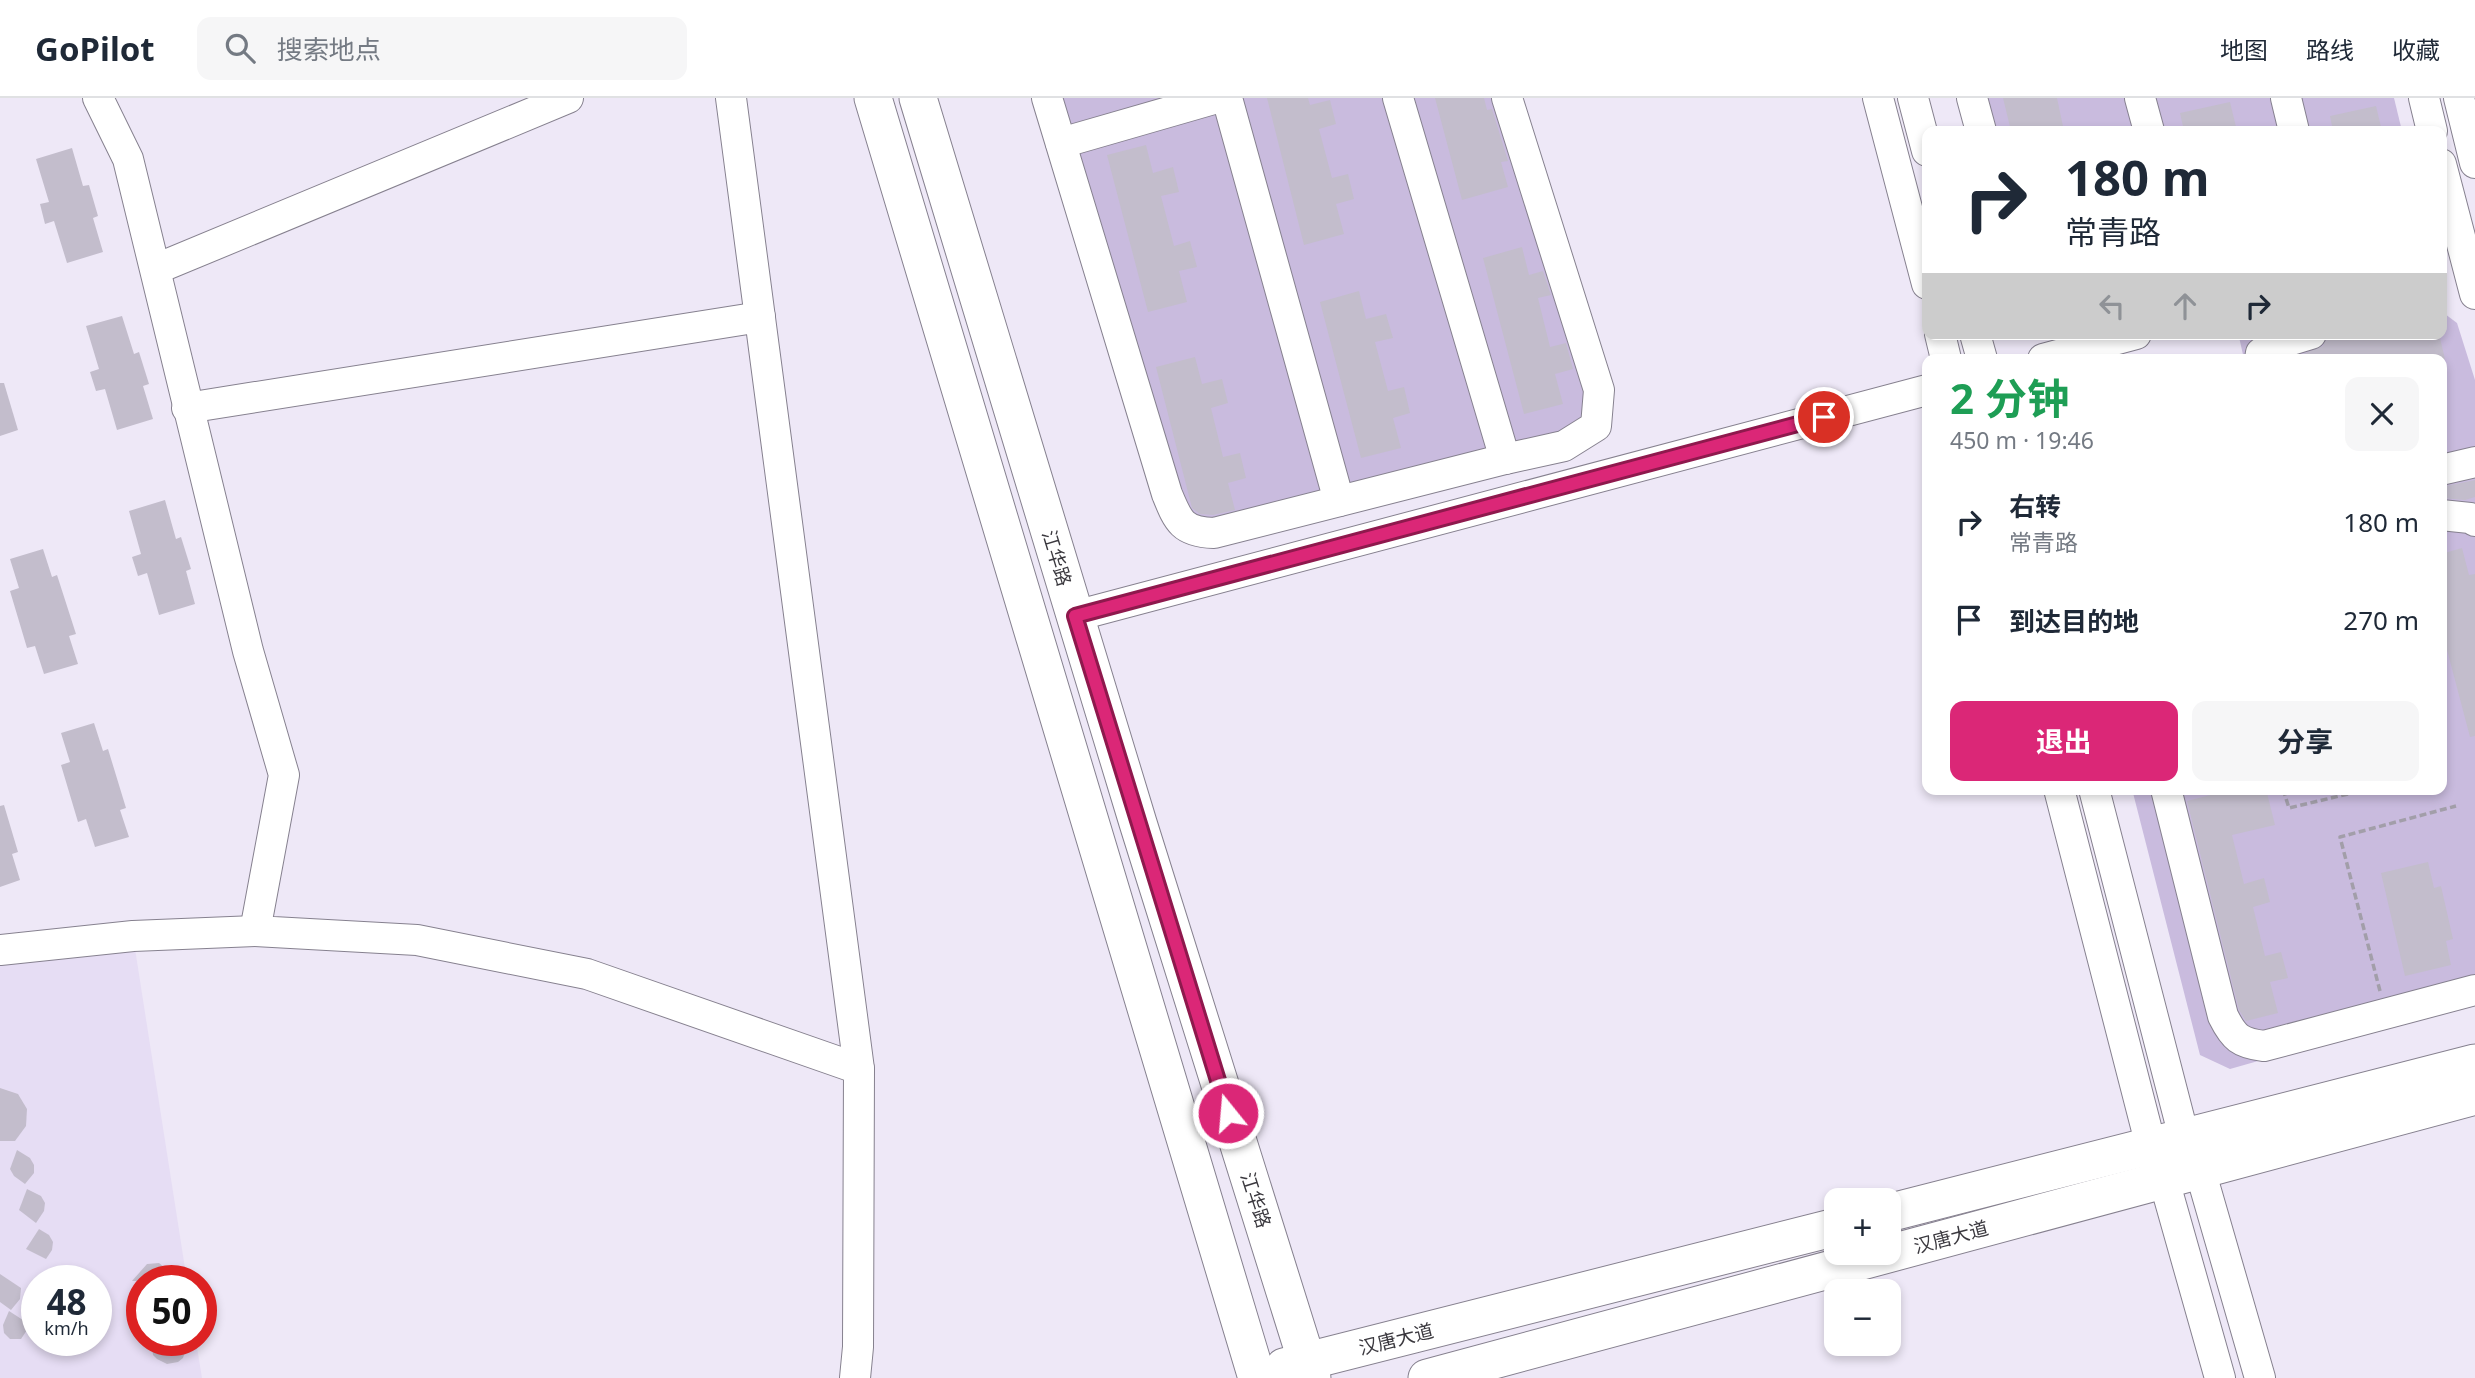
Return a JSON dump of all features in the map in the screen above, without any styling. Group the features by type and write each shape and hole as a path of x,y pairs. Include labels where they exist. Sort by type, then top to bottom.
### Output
{"main road":[{"path":"873,98 1252,1377"},
{"name":"江华路","path":"918,98 1224,1100 1310,1370"},
{"name":"汉唐大道","path":"1901,1210 2475,1063"},
{"name":"汉唐大道","path":"1437,1377 2475,1096"},
{"name":"汉唐大道","path":"1252,1377 1310,1370 1824,1230"}],"street":[{"path":"98,98 128,159 248,650 284,775 255,931"},
{"path":"156,268 568,98"},
{"path":"731,98 859,1069 858,1347 855,1378"},
{"path":"1047,98 1163,481 1177,519 1194,532 1214,533 1564,446 1596,426 1599,390 1507,98"},
{"path":"1061,143 1217,98"},
{"path":"1227,98 1325,504 1323,550"},
{"path":"1398,98 1493,462 1488,506"},
{"path":"1878,98 1922,265"},
{"path":"1913,98 1922,132"},
{"path":"1972,98 1980,126"},
{"path":"2140,98 2148,126"},
{"path":"2286,98 2293,126"},
{"path":"2424,98 2431,126"},
{"path":"2459,98 2475,163"},
{"path":"2447,191 2460,248 2475,294"},
{"path":"187,408 760,317"},
{"path":"2062,354 2114,340"},
{"path":"2261,354 2271,346 2291,340"},
{"path":"1075,616 1922,391"},
{"path":"2447,468 2475,461"},
{"path":"2447,517 2475,521"},
{"path":"2061,795 2168,1142 2200,1170 2260,1378"},
{"path":"2095,795 2168,1142 2164,1180 2221,1378"},
{"path":"2168,795 2223,1016 2231,1033 2246,1043 2264,1046 2475,990"},
{"path":"0,950 133,936 255,931 417,940 587,974 859,1069"}],"path":[{"path":"2285,795 2288,808 2343,795"},
{"path":"2386,1013 2340,837 2456,806"}],"shaded area":[{"path":"1047,98 1507,98 1596,426 1194,532"},
{"path":"1972,98 2394,98 2401,126 1980,126"},
{"path":"2447,316 2457,323 2475,380 2475,999 2230,1069 2200,1055 2134,795 2447,795 2447,354 2243,354 2240,340 2447,340"},
{"path":"133,936 184,1265 126,1265 126,1356 198,1356 202,1378 0,1378 0,950"}],"building":[{"path":"1267,98 1308,98 1310,105 1330,100 1336,124 1319,129 1332,178 1348,174 1354,199 1336,204 1344,234 1304,245"},
{"path":"1435,98 1484,98 1487,110 1492,109 1508,161 1501,162 1508,187 1462,200"},
{"path":"2003,98 2057,98 2063,126 2010,126"},
{"path":"2230,102 2236,126 2183,126 2180,113"},
{"path":"2376,106 2381,126 2332,126 2330,116"},
{"path":"1146,145 1153,173 1173,167 1179,192 1161,196 1174,246 1190,241 1197,267 1179,271 1187,302 1148,312 1107,155"},
{"path":"72,148 83,186 89,185 98,216 93,218 103,252 67,263 54,221 45,224 40,204 49,202 36,159"},
{"path":"1522,247 1529,275 1543,271 1551,295 1538,298 1550,347 1566,343 1573,369 1555,374 1563,404 1524,414 1483,258"},
{"path":"1359,291 1366,319 1386,314 1393,338 1375,342 1388,391 1404,387 1410,413 1393,418 1401,448 1361,458 1320,302"},
{"path":"122,316 134,354 139,352 149,384 143,386 153,419 117,430 105,389 96,391 90,372 99,369 86,326"},
{"path":"2326,340 2440,340 2444,354 2303,354 2323,346"},
{"path":"1195,357 1202,384 1222,379 1228,403 1211,408 1223,457 1240,453 1246,478 1228,483 1235,510 1213,515 1200,514 1192,508 1156,367"},
{"path":"0,383 4,383 18,430 0,436"},
{"path":"2475,480 2475,497 2465,500 2447,498 2447,486"},
{"path":"165,500 176,539 181,537 191,569 186,571 195,604 159,615 147,573 138,576 132,557 141,554 129,511"},
{"path":"2462,548 2469,575 2475,574 2475,736 2470,737 2447,650 2447,552"},
{"path":"43,549 52,577 57,575 76,634 69,636 78,664 44,674 35,646 27,648 10,591 19,588 10,559"},
{"path":"94,723 103,751 108,749 126,808 120,810 129,837 95,847 86,819 78,822 61,765 70,762 61,733"},
{"path":"2210,795 2268,795 2275,825 2232,835 2244,884 2264,878 2270,902 2253,907 2265,956 2281,952 2288,978 2270,982 2278,1013 2246,1021 2239,1010 2187,801"},
{"path":"4,805 18,852 12,854 20,880 0,887 0,806"},
{"path":"2428,862 2434,888 2441,886 2453,939 2446,941 2451,965 2405,976 2381,873"},
{"path":"0,1088 18,1094 27,1109 26,1126 15,1141 0,1141"},
{"path":"17,1150 30,1158 34,1165 34,1173 25,1184 14,1176 10,1169"},
{"path":"27,1189 41,1196 45,1203 44,1211 36,1223 19,1210"},
{"path":"39,1229 49,1235 53,1242 52,1250 46,1259 26,1249"},
{"path":"0,1274 21,1288 20,1299 11,1310 0,1302"},
{"path":"9,1311 21,1319 21,1339 10,1339 4,1333 3,1325"},
{"path":"154,1356 184,1356 178,1362 167,1364"}],"route":[{"path":"1228,1113 1075,616 1824,417"}]}
